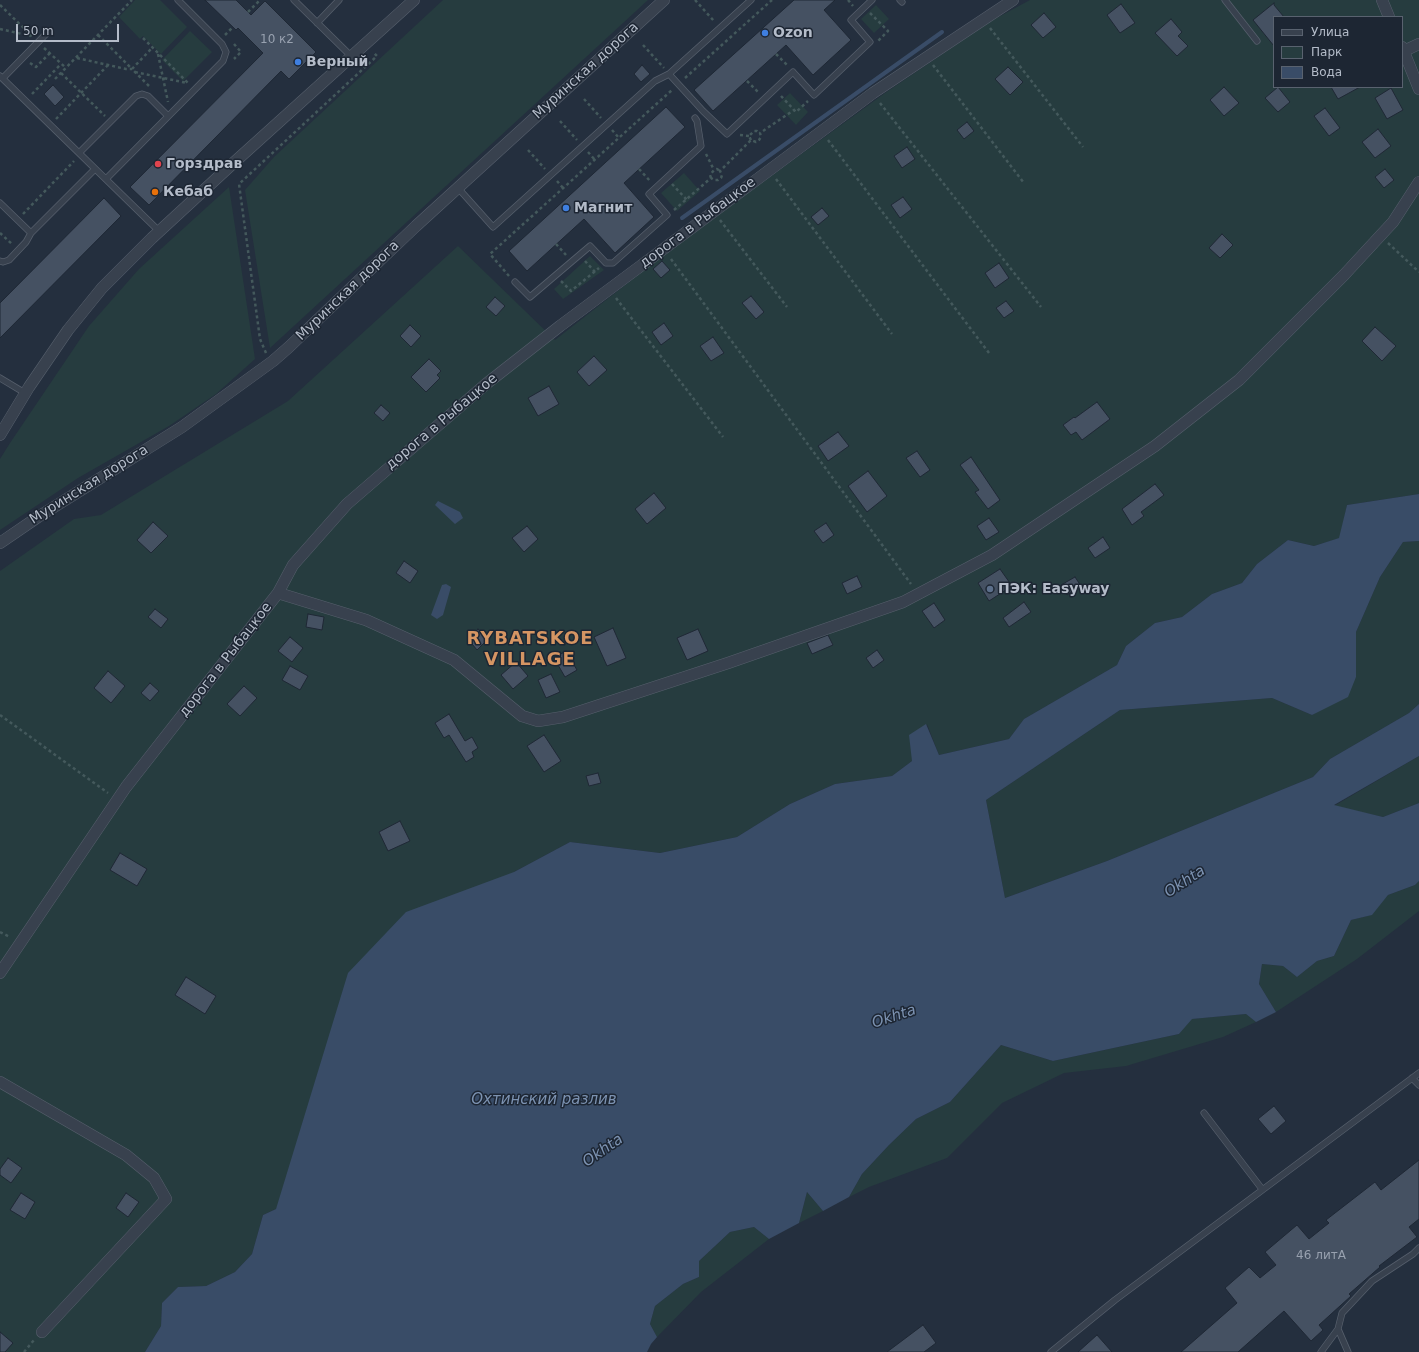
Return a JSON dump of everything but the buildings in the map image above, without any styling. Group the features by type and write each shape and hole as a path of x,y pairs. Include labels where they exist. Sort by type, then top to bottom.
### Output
{"street":[{"path":"0,435 25,393 68,330 102,288 229,167 414,0"},
{"name":"Муринская дорога","path":"0,542 182,427 272,361 289,347 416,226 664,0"},
{"name":"дорога в Рыбацкое","path":"0,973 117,800 278,593 293,565 347,504 486,384 560,326 873,93 1013,0"},
{"path":"1382,0 1390,16"},
{"path":"1419,44 1403,49 1419,89"},
{"path":"278,593 366,620 454,660 522,716 538,721 563,717 728,663 903,602 992,555 1155,446 1239,380 1344,275 1393,222 1419,182"},
{"path":"0,1082 126,1155 154,1178 166,1199 42,1332"}],"lane":[{"path":"106,179 222,61 226,52 222,44 178,0"},
{"path":"294,0 352,57"},
{"path":"317,23 339,0"},
{"path":"458,188 493,227 655,81 669,74 751,0"},
{"path":"669,74 702,111 727,134 793,72 814,95 870,42 851,20 872,0"},
{"path":"1225,0 1257,41"},
{"path":"47,33 2,79 160,232"},
{"path":"79,153 136,96 142,94 148,96 168,116"},
{"path":"515,282 530,297 590,246 606,263 613,263 667,214 649,194 701,146 697,121 695,118"},
{"path":"0,261 3,262 8,260 26,242 31,233 95,169"},
{"path":"0,203 31,233"},
{"path":"0,378 25,393"},
{"path":"1051,1352 1115,1300 1419,1073"},
{"path":"1412,1078 1419,1085"},
{"path":"1204,1113 1262,1189"},
{"path":"1321,1352 1338,1329 1342,1313 1372,1281 1413,1254 1419,1248"},
{"path":"1338,1329 1348,1352"}],"path":[{"path":"55,79 132,0"},
{"path":"248,12 260,0"},
{"path":"695,0 729,38"},
{"path":"515,282 490,254 772,0"},
{"path":"864,7 888,31 876,43 870,42"},
{"path":"983,20 1083,147"},
{"path":"225,35 233,27"},
{"path":"0,29 33,37"},
{"path":"98,35 152,88"},
{"path":"143,38 185,80"},
{"path":"642,45 669,74"},
{"path":"76,57 126,69 132,69 152,48"},
{"path":"266,354 260,339 239,184 377,56 371,50"},
{"path":"25,68 31,63 36,68 50,53"},
{"path":"158,54 169,105 163,100"},
{"path":"776,54 793,72"},
{"path":"927,57 1024,183"},
{"path":"26,90 31,95 61,64"},
{"path":"50,125 108,65"},
{"path":"135,72 189,84"},
{"path":"61,73 111,121"},
{"path":"747,80 764,99"},
{"path":"774,89 794,110"},
{"path":"873,93 1041,307"},
{"path":"760,133 794,110 796,112 814,95"},
{"path":"749,136 754,131 760,133"},
{"path":"821,132 989,353"},
{"path":"749,136 751,140 756,142 761,137 760,133"},
{"path":"727,134 749,136"},
{"path":"720,171 751,140"},
{"path":"701,146 714,170"},
{"path":"17,220 74,161"},
{"path":"639,169 656,187"},
{"path":"714,170 717,169 720,171"},
{"path":"712,178 710,175 714,170"},
{"path":"769,170 892,334"},
{"path":"712,178 714,180 718,180 721,178 722,175 720,171"},
{"path":"666,178 687,200"},
{"path":"667,214 687,200 712,178"},
{"path":"714,212 787,307"},
{"path":"0,233 18,250"},
{"path":"1380,236 1419,272"},
{"path":"556,244 572,261"},
{"path":"664,249 918,593"},
{"path":"580,255 595,272"},
{"path":"556,275 570,291 606,263"},
{"path":"610,289 724,436"},
{"path":"0,715 117,800"}],"green space":[{"path":"135,0 160,0 187,27 161,54 143,36 140,39 119,17"},
{"path":"443,0 648,0 270,348 245,190 274,157"},
{"path":"1030,0 1419,0 1419,494 1347,505 1340,538 1314,546 1288,540 1257,564 1242,583 1212,594 1182,617 1155,623 1126,646 1117,665 1024,719 1009,739 939,755 927,724 912,761 892,776 835,784 790,804 737,837 660,853 570,842 514,872 276,1209 263,1215 252,1254 235,1272 206,1286 178,1287 162,1303 161,1326 145,1352 0,1352 0,571 74,519 101,515 288,401 458,246 555,340 670,250 885,93 993,20"},
{"path":"876,5 889,19 874,33 861,19"},
{"path":"190,31 212,52 183,81 162,60"},
{"path":"790,93 808,112 796,125 777,105"},
{"path":"684,173 700,191 677,211 661,193"},
{"path":"229,187 255,359 216,394 169,426 78,478 0,530 0,459 10,443 89,326 139,269"},
{"path":"590,256 604,270 563,299 554,289"},
{"path":"1419,541 1419,704 1409,713 1330,759 1313,777 1107,861 1005,898 986,800 1120,710 1272,698 1312,715 1356,677 1356,632 1380,577 1403,542"},
{"path":"1419,756 1419,803 1383,817 1334,806"},
{"path":"1419,881 1419,911 1357,959 1276,1012 1259,984 1262,964 1283,966 1297,977 1317,961 1334,956 1351,920 1371,915 1388,895 1415,885"},
{"path":"1246,1014 1256,1022 1223,1037 1126,1066 1064,1073 1002,1103 947,1158 869,1187 849,1197 862,1174 889,1145 916,1119 950,1102 1001,1045 1053,1061 1179,1034 1191,1019"},
{"path":"807,1192 823,1211 799,1223"},
{"path":"754,1227 769,1239 701,1292 657,1337 650,1324 655,1306 683,1284 699,1277 699,1261 730,1232"}],"water":[{"name":"Охтинский разлив","path":"1419,494 1419,541 1403,542 1380,577 1356,632 1356,677 1348,697 1312,715 1272,698 1120,710 986,800 1005,898 1107,861 1313,777 1330,759 1409,713 1419,704 1419,756 1334,805 1383,817 1419,803 1419,881 1415,885 1388,895 1372,915 1351,920 1334,956 1317,961 1297,977 1283,966 1262,964 1259,984 1276,1012 1256,1022 1246,1014 1192,1019 1179,1034 1053,1061 1001,1045 950,1102 916,1119 889,1145 862,1174 849,1197 823,1211 807,1192 799,1223 769,1239 754,1227 730,1232 699,1261 699,1277 683,1284 655,1306 650,1324 657,1337 647,1352 145,1352 161,1326 162,1303 178,1287 206,1286 235,1272 252,1254 263,1215 276,1209 348,973 406,912 514,872 570,842 660,853 737,837 790,804 835,784 892,776 912,761 909,735 926,724 939,755 1009,739 1024,719 1117,665 1126,646 1155,623 1182,617 1212,594 1242,583 1257,564 1288,540 1314,546 1339,538 1347,505"},
{"path":"438,501 460,512 463,518 455,524 435,505"},
{"path":"446,584 451,587 443,615 437,619 431,615 442,585"}],"waterway":[{"path":"682,218 942,32"}],"place":[{"name":"Ozon","path":"765,33"},
{"name":"Верный","path":"298,62"},
{"name":"Горздрав","path":"158,164"},
{"name":"Кебаб","path":"155,192"},
{"name":"Магнит","path":"566,208"},
{"name":"ПЭК: Easyway","path":"990,589"}],"district":[{"name":"RYBATSKOE VILLAGE","path":"530,649"}],"water label":[{"name":"Okhta","path":"1185,882"},
{"name":"Okhta","path":"894,1017"},
{"name":"Okhta","path":"603,1151"}]}
